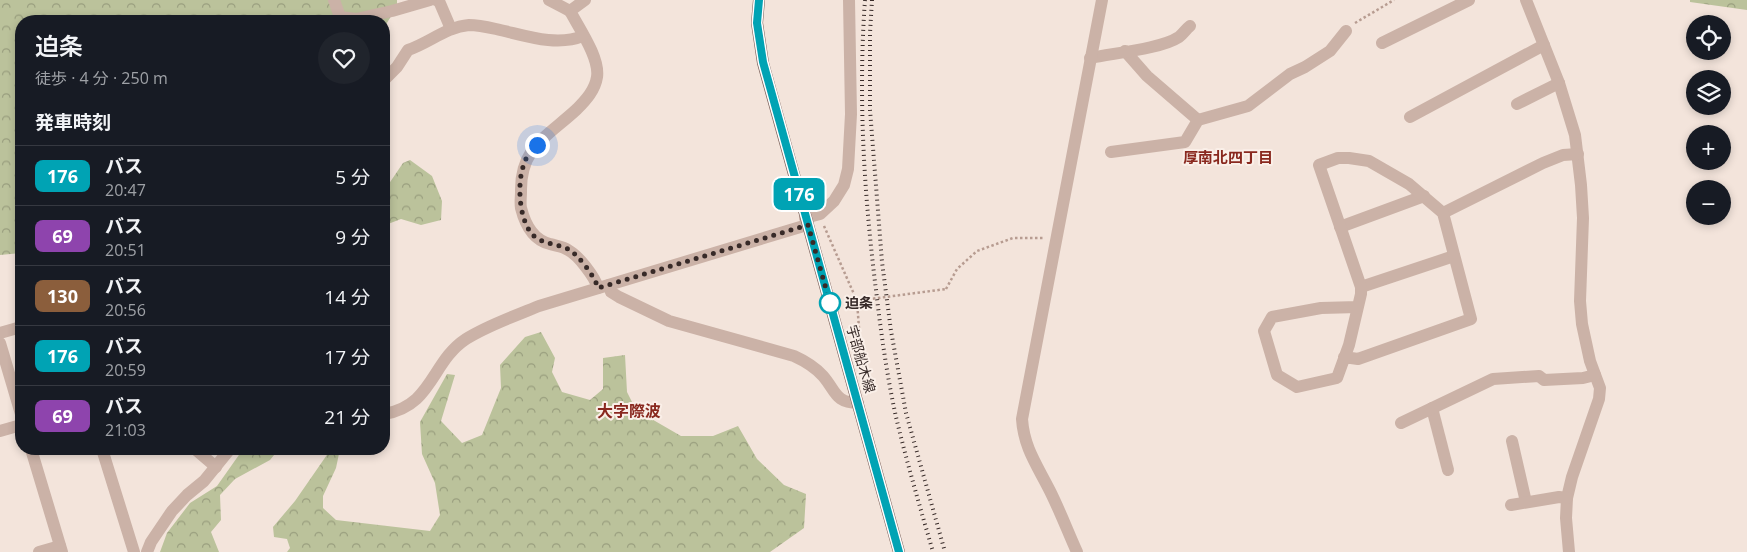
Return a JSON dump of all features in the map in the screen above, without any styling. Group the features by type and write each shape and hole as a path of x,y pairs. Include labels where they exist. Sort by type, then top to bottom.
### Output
{"main road":[{"name":"宇部船木線","path":"759,0 757,23 759,43 806,222 899,552"}],"street":[{"path":"334,0 339,15"},
{"path":"371,15 430,0"},
{"path":"436,0 439,1 451,29"},
{"path":"549,0 570,11 592,51 597,76 587,100 530,152 523,165 520,177 521,207 534,236 548,244 567,248 574,253 596,281 619,297 669,321 794,356 808,363 823,377 835,395 847,403 858,403"},
{"path":"570,11 585,0"},
{"path":"390,412 410,405 421,395 456,348 466,339 539,306 806,222 820,214 834,202 844,185 848,169 851,114 850,0"},
{"path":"1077,552 1054,498 1028,449 1023,435 1022,418 1102,0"},
{"path":"1382,44 1468,0"},
{"path":"1526,0 1559,83 1575,135 1583,218 1580,301 1582,324 1585,342 1600,388 1599,399 1572,477 1567,498 1566,518 1569,552"},
{"path":"390,74 408,50 451,29 470,25 518,35 565,41 584,36"},
{"path":"1090,58 1137,50 1166,42 1178,37 1190,26"},
{"path":"1111,152 1185,142 1198,120 1248,106 1290,74 1330,51 1346,30"},
{"path":"1410,117 1544,44"},
{"path":"1125,51 1147,76 1198,120"},
{"path":"1517,104 1559,83"},
{"path":"1443,213 1543,163 1563,155 1578,154"},
{"path":"1344,357 1358,359 1471,319 1443,213 1409,184 1368,161 1338,158 1319,165 1361,287 1358,307 1349,345 1344,357 1337,378 1297,387 1277,375 1264,331 1272,317 1321,308 1358,307"},
{"path":"1340,227 1424,196"},
{"path":"1361,287 1454,256"},
{"path":"0,333 15,329"},
{"path":"0,343 15,394"},
{"path":"1401,423 1493,379 1539,376 1544,380 1583,378 1595,375"},
{"path":"1432,408 1448,470"},
{"path":"0,431 15,427"},
{"path":"1512,441 1526,502"},
{"path":"33,455 61,549 39,552"},
{"path":"104,455 134,552"},
{"path":"202,455 216,467"},
{"path":"147,552 150,542 172,511 204,481 225,455"},
{"path":"1511,505 1559,497 1567,498"}],"path":[{"path":"1346,30 1354,23 1394,0"},
{"path":"820,214 857,301 863,375"},
{"path":"857,301 946,289 957,269 977,251 1013,238 1056,238"}],"green space":[{"path":"0,0 397,0 397,6 390,18 390,15 15,15 15,254 0,255"},
{"path":"1690,0 1747,0 1747,10 1690,2"},
{"path":"410,160 432,176 442,201 441,220 421,225 401,219 390,223 390,182 403,163"},
{"path":"541,332 555,358 552,372 562,392 590,400 603,389 603,358 625,355 627,392 636,410 681,436 713,436 738,426 757,459 784,485 806,494 804,528 770,552 287,552 290,548 287,539 274,537 273,527 295,501 327,455 339,455 336,468 323,496 323,508 336,520 430,531 440,515 435,483 422,454 420,422 447,374 455,375 441,421 462,443 482,435 501,388 500,365 525,337"},
{"path":"239,455 274,455 270,460 235,479 220,495 221,520 211,532 219,552 160,552 167,533 190,503 217,486"}],"railway":[{"path":"865,0 862,73 863,145 868,218 878,306 896,417 933,552"},
{"path":"872,0 870,110 882,262 891,331 906,413 945,552"}],"bus line":[{"name":"176","path":"759,0 757,23 763,62 899,552"}],"place":[{"name":"迫条","path":"830,303"}],"district":[{"name":"厚南北四丁目","path":"1228,158"},
{"name":"大字際波","path":"629,411"}],"route":[{"path":"537,145 530,152 523,165 520,177 521,207 527,224 534,236 548,244 567,248 574,253 596,281 598,288 808,225 830,303"}]}
